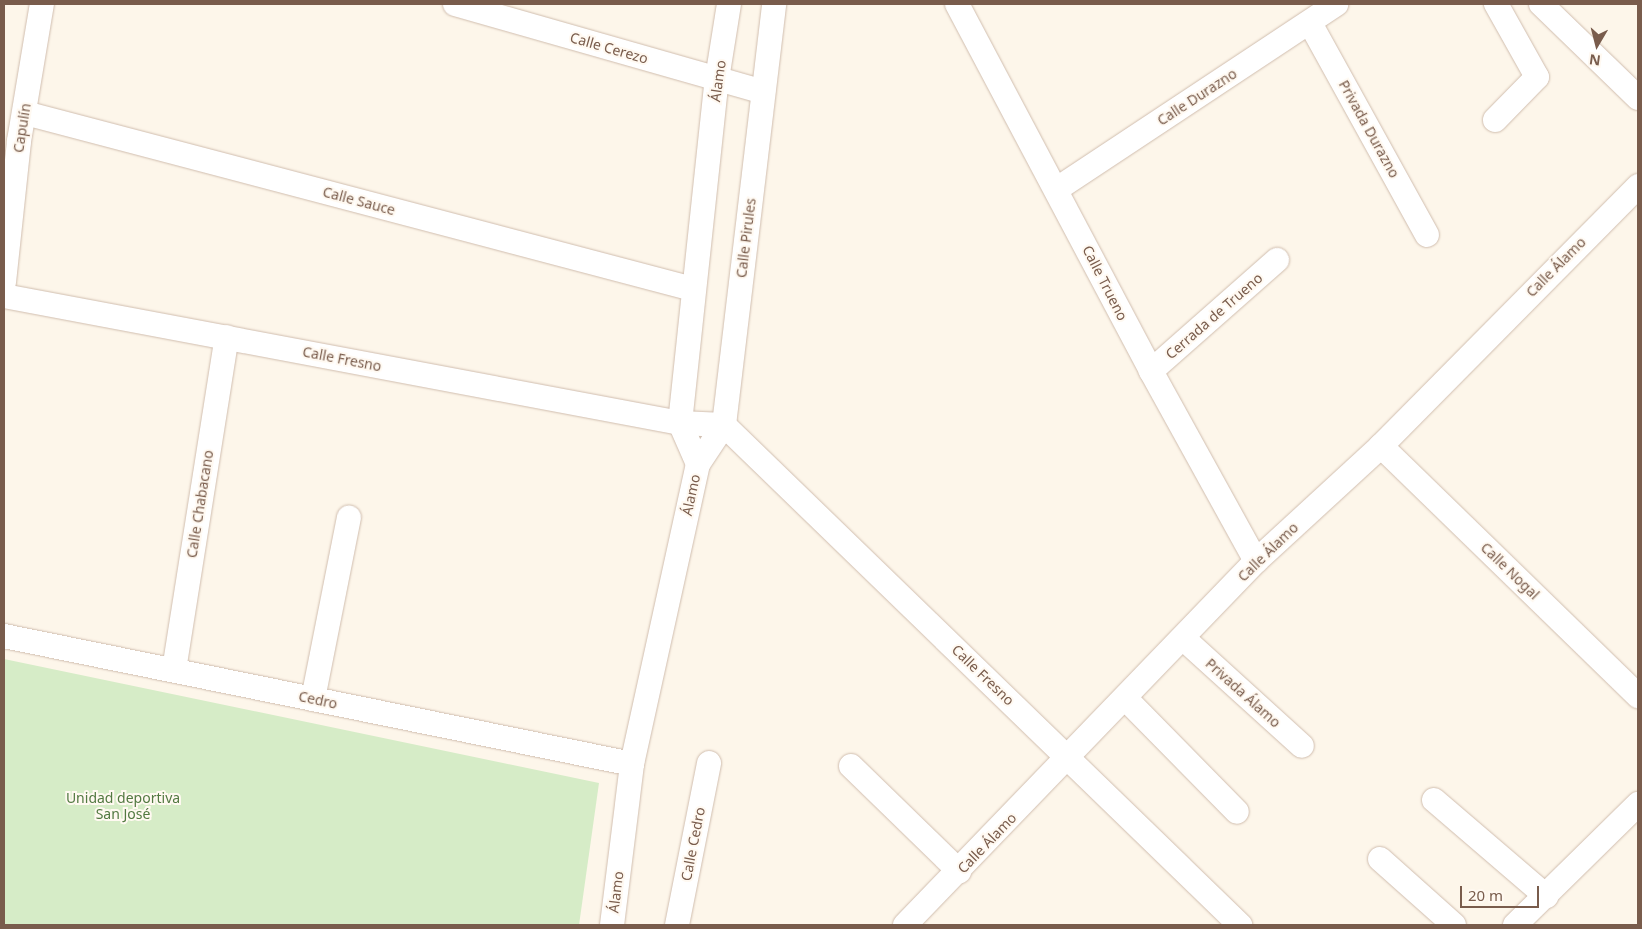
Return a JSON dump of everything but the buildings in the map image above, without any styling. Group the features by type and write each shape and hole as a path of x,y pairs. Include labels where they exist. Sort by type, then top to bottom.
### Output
{"street":[{"name":"Capulín","path":"4,282 12,138 25,113 42,4"},
{"name":"Calle Cerezo","path":"455,4 764,92"},
{"name":"Álamo","path":"617,922 632,764 698,464 680,423 693,289 718,79 729,4"},
{"name":"Calle Pirules","path":"698,464 724,425 774,4"},
{"name":"Calle Trueno","path":"957,4 1057,189 1151,371 1256,561"},
{"name":"Calle Durazno","path":"1057,189 1336,4"},
{"path":"1495,120 1537,77 1496,4"},
{"path":"1541,4 1638,98"},
{"name":"Privada Durazno","path":"1310,23 1427,235"},
{"name":"Calle Sauce","path":"25,113 693,289"},
{"name":"Calle Álamo","path":"905,925 1184,639 1256,561 1381,446 1638,186"},
{"name":"Cerrada de Trueno","path":"1151,371 1277,260"},
{"name":"Calle Fresno","path":"4,296 680,423 724,425 1240,925"},
{"name":"Calle Chabacano","path":"174,670 227,337"},
{"name":"Calle Nogal","path":"1381,446 1638,696"},
{"path":"313,699 349,518"},
{"name":"Cedro","path":"4,636 632,764"},
{"name":"Privada Álamo","path":"1184,639 1302,746"},
{"path":"1126,699 1237,812"},
{"name":"Calle Cedro","path":"677,925 709,763"},
{"path":"852,766 959,871"},
{"path":"1434,800 1546,896"},
{"path":"1516,925 1638,804"},
{"path":"1380,859 1454,925"}],"green space":[{"name":"Unidad deportiva San José","path":"4,659 599,783 579,925 4,925"}]}
